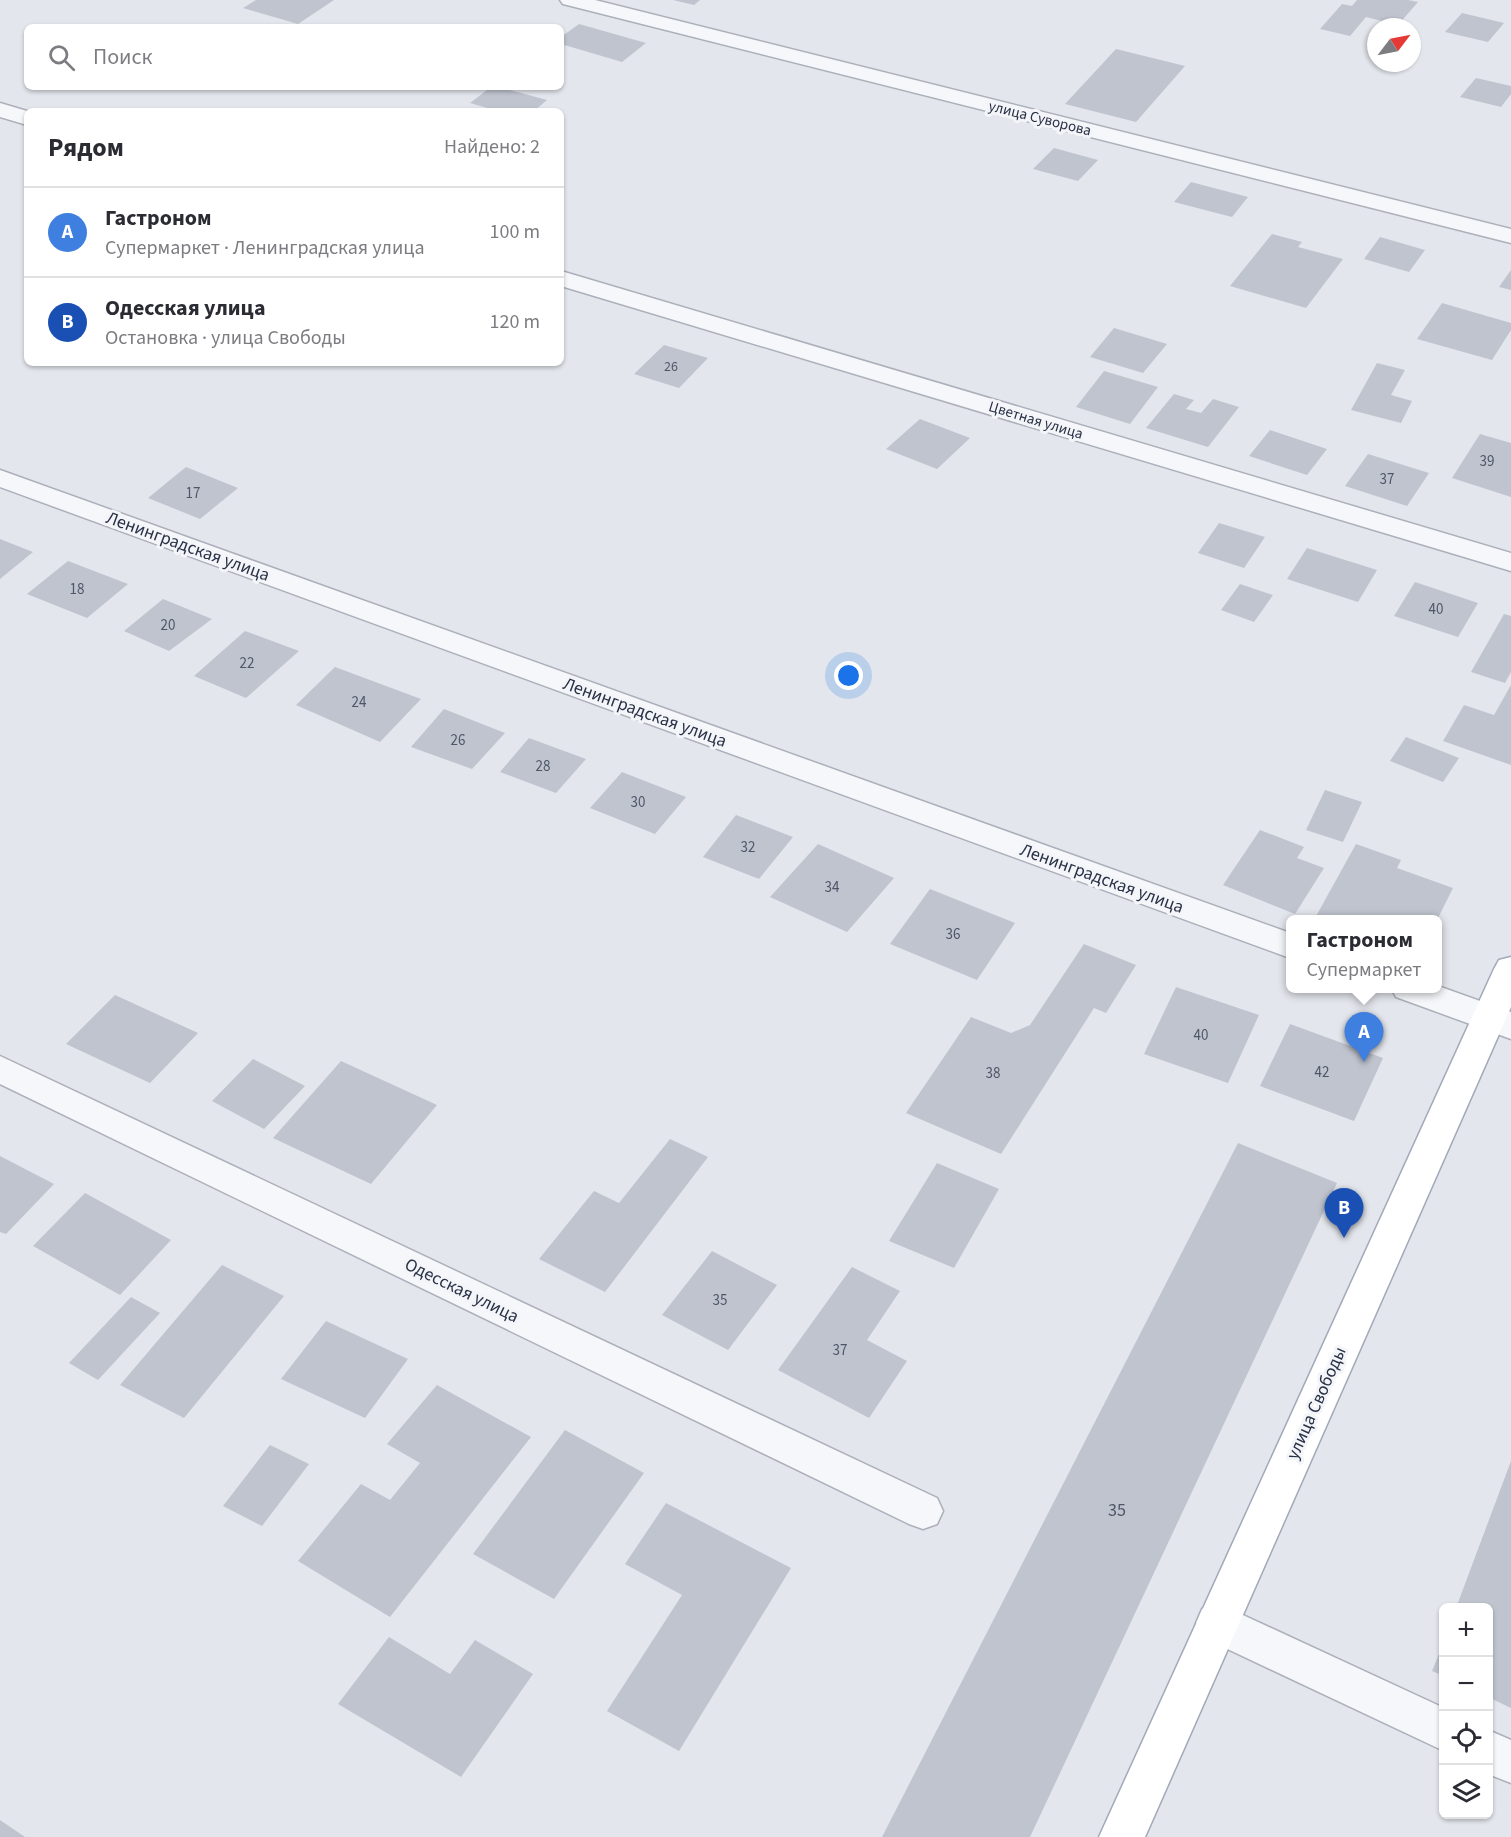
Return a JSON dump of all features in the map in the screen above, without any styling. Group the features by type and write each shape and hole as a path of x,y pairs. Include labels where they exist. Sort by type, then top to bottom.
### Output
{"main road":[{"name":"улица Свободы","path":"1122,1837 1217,1623 1500,1022 1511,969"}],"street":[{"name":"улица Суворова","path":"570,0 1511,236"},
{"path":"0,110 24,117"},
{"name":"Цветная улица","path":"564,279 1511,562"},
{"name":"Ленинградская улица","path":"0,478 1286,945"},
{"path":"1422,993 1500,1022"},
{"name":"Одесская улица","path":"0,1069 923,1511"},
{"path":"1217,1623 1439,1728"},
{"path":"1493,1753 1511,1762"}],"building":[{"path":"256,0 334,0 298,24 243,8"},
{"path":"673,0 700,0 694,5"},
{"path":"1357,0 1418,2 1404,18 1366,17 1350,36 1320,29 1342,4 1352,6"},
{"path":"1462,13 1504,23 1488,42 1445,32"},
{"path":"579,24 646,43 622,62 564,45 564,35"},
{"path":"1116,49 1185,66 1136,122 1065,104"},
{"path":"1476,78 1511,86 1511,94 1501,107 1460,97"},
{"path":"487,90 510,90 547,100 538,108 488,108 470,103"},
{"path":"1054,148 1098,160 1078,181 1033,169"},
{"path":"1191,182 1248,197 1232,217 1174,202"},
{"path":"1272,234 1302,242 1298,247 1343,259 1306,308 1230,286"},
{"path":"1380,237 1425,250 1409,272 1364,259"},
{"path":"1511,270 1511,290 1499,287"},
{"path":"1442,303 1511,323 1511,330 1492,360 1417,339"},
{"path":"1114,328 1167,344 1143,373 1090,357"},
{"path":"664,345 708,358 679,388 634,374"},
{"path":"1377,363 1405,370 1391,395 1412,401 1401,423 1351,410"},
{"path":"1104,371 1158,387 1130,424 1076,407"},
{"path":"1174,394 1194,400 1186,409 1201,413 1213,399 1239,407 1208,447 1146,428"},
{"path":"920,419 970,438 937,469 886,449"},
{"path":"1270,430 1327,449 1307,475 1249,456"},
{"path":"1480,434 1511,443 1511,497 1452,478"},
{"path":"1368,454 1429,473 1407,506 1345,486"},
{"path":"186,467 238,488 200,519 148,498"},
{"path":"1219,523 1265,537 1244,568 1198,553"},
{"path":"0,539 33,552 0,579"},
{"path":"1307,548 1377,570 1358,602 1287,579"},
{"path":"68,561 128,584 87,618 27,594"},
{"path":"1415,582 1478,603 1458,637 1394,616"},
{"path":"1240,584 1273,595 1254,622 1221,610"},
{"path":"163,599 212,619 169,651 124,631"},
{"path":"1504,614 1511,616 1511,672 1505,683 1471,672"},
{"path":"245,631 299,651 246,698 194,676"},
{"path":"335,667 421,699 380,742 296,705"},
{"path":"1511,685 1511,765 1443,741 1464,705 1494,715"},
{"path":"444,709 505,733 472,769 411,747"},
{"path":"1406,737 1459,758 1443,782 1390,761"},
{"path":"529,738 586,759 556,793 500,772"},
{"path":"622,772 686,797 655,834 590,808"},
{"path":"1325,790 1362,802 1343,842 1306,830"},
{"path":"736,815 793,837 759,879 703,857"},
{"path":"1260,830 1304,847 1297,858 1324,868 1295,914 1223,885"},
{"path":"818,844 894,878 847,932 770,897"},
{"path":"1356,844 1401,860 1397,868 1453,888 1440,915 1317,915"},
{"path":"930,889 1015,923 977,980 890,944"},
{"path":"1084,944 1136,965 1106,1013 1094,1008 1001,1154 906,1113 971,1017 1011,1033 1030,1025"},
{"path":"1176,987 1259,1015 1228,1083 1144,1054"},
{"path":"115,995 198,1033 150,1083 66,1044"},
{"path":"1290,1024 1383,1058 1354,1121 1260,1086"},
{"path":"253,1059 305,1086 264,1129 212,1101"},
{"path":"341,1061 437,1105 371,1184 273,1138"},
{"path":"670,1139 708,1157 605,1292 539,1259 594,1191 619,1203"},
{"path":"1238,1143 1337,1183 1030,1837 882,1837"},
{"path":"0,1156 54,1184 6,1234 0,1232"},
{"path":"937,1163 999,1189 954,1268 889,1241"},
{"path":"85,1193 171,1240 120,1295 33,1246"},
{"path":"712,1251 777,1285 728,1350 662,1315"},
{"path":"222,1265 284,1296 184,1418 120,1385"},
{"path":"852,1267 900,1291 867,1340 907,1361 869,1418 778,1370"},
{"path":"131,1297 160,1313 98,1380 69,1363"},
{"path":"326,1321 408,1359 365,1418 281,1379"},
{"path":"437,1385 531,1437 390,1617 298,1561 361,1484 390,1500 420,1463 387,1444"},
{"path":"565,1430 644,1473 554,1599 473,1554"},
{"path":"270,1445 309,1464 262,1526 223,1506"},
{"path":"1511,1461 1511,1708 1493,1699 1493,1603 1458,1603"},
{"path":"666,1503 791,1568 679,1751 607,1711 682,1595 625,1564"},
{"path":"389,1637 450,1674 475,1640 533,1674 461,1777 338,1704"},
{"path":"1439,1654 1439,1674 1432,1671"},
{"path":"0,1820 25,1837 0,1837"}],"place":[{"name":"Гастроном","path":"1364,1062"},
{"name":"Одесская улица","path":"1344,1238"}]}
